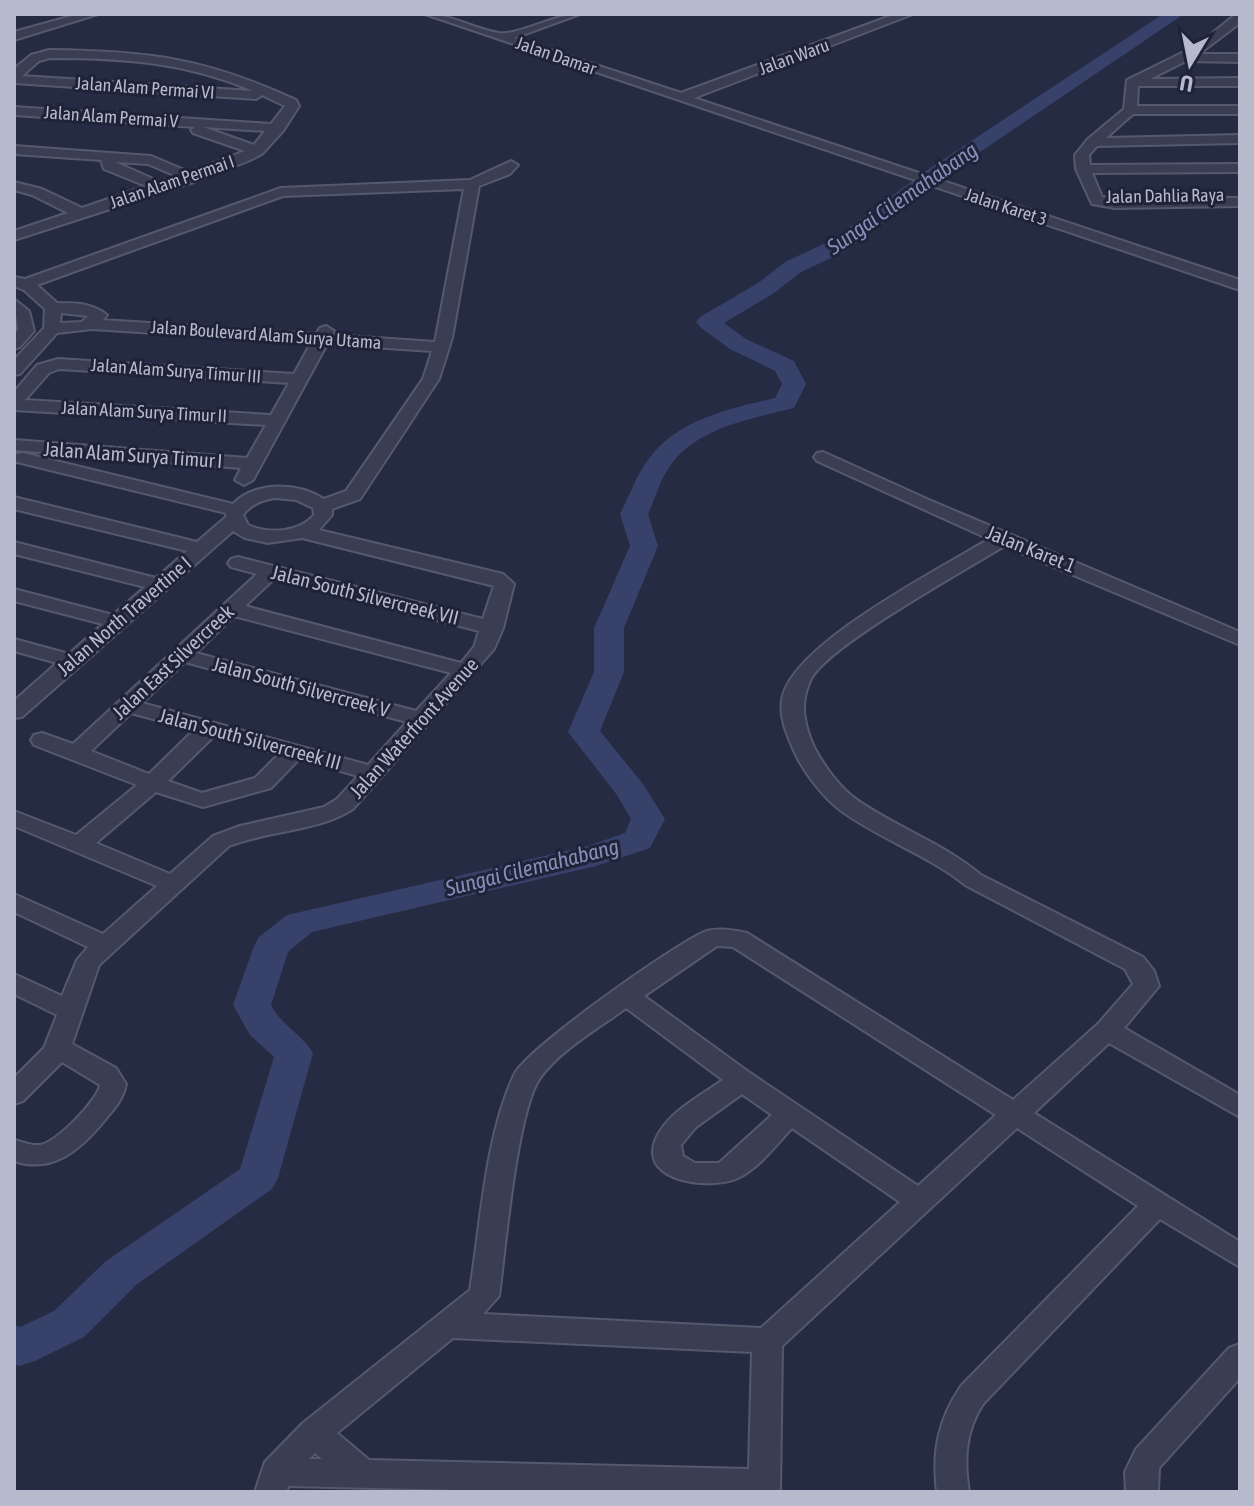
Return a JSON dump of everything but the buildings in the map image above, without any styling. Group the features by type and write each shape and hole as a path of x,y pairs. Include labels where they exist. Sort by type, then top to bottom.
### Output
{"street":[{"path":"17,33 88,14"},
{"name":"Jalan Damar","path":"431,14 681,98"},
{"path":"502,38 574,14"},
{"name":"Jalan Waru","path":"681,98 907,14"},
{"path":"1132,83 1187,57 1240,17"},
{"path":"1221,34 1240,34"},
{"path":"61,54 106,40"},
{"path":"14,78 35,58 44,55 177,62 291,103 278,128"},
{"path":"1187,57 1240,58"},
{"path":"1187,57 1233,110 1240,129"},
{"name":"Jalan Alam Permai VI","path":"14,78 277,96"},
{"path":"1132,83 1240,82"},
{"path":"1130,110 1132,83"},
{"name":"Jalan Karet 3","path":"681,98 1240,285"},
{"path":"1233,110 1130,110 1082,155 1083,169 1240,168"},
{"name":"Jalan Alam Permai V","path":"14,114 278,128"},
{"name":"Jalan Alam Permai V","path":"202,126 257,151"},
{"name":"Jalan Alam Permai I","path":"14,236 192,178 257,151 278,128"},
{"path":"1093,142 1240,139"},
{"path":"14,150 151,160 192,178"},
{"path":"107,157 109,166 161,187"},
{"path":"19,282 281,192 472,184 505,171 511,165"},
{"name":"Jalan Dahlia Raya","path":"1083,169 1094,197 1104,203 1240,199"},
{"path":"14,456 235,515 240,528 252,534 268,537 302,532 316,524 323,515 322,506 353,495 431,379 443,342 472,184"},
{"path":"14,186 37,192 80,213"},
{"path":"14,370 52,329 54,308 19,282"},
{"path":"14,304 21,311 26,331 14,344"},
{"name":"Jalan Boulevard Alam Surya Utama","path":"54,308 82,308 95,319"},
{"name":"Jalan Boulevard Alam Surya Utama","path":"52,329 95,319 443,342"},
{"path":"274,420 323,335"},
{"name":"Jalan Alam Surya Timur III","path":"14,404 43,369 52,364 299,379"},
{"name":"Jalan Alam Surya Timur II","path":"14,404 274,420"},
{"name":"Jalan Alam Surya Timur I","path":"14,445 248,472 274,420"},
{"name":"Jalan Karet 1","path":"823,457 922,504 1240,639"},
{"name":"Jalan North Travertine I","path":"17,705 201,549 246,501 280,492 313,498 322,506"},
{"path":"14,503 201,549"},
{"name":"Jalan Waterfront Avenue","path":"17,1086 57,1048 77,983 89,960 221,841 240,833 331,813 345,804 484,649 493,628 504,584 496,578 302,532"},
{"path":"444,1326 503,1326 767,1341 1107,1030 1144,991 1146,986 1142,971 1064,924 973,880 950,861 847,804 812,765 796,732 792,701 802,674 834,643 1004,538"},
{"path":"14,548 160,585"},
{"name":"Jalan South Silvercreek VII","path":"238,563 493,628"},
{"name":"Jalan East Silvercreek","path":"76,753 271,571"},
{"path":"14,595 118,622"},
{"path":"231,609 465,670"},
{"path":"14,645 72,661"},
{"name":"Jalan South Silvercreek V","path":"181,655 421,719"},
{"name":"Jalan South Silvercreek III","path":"127,705 373,773"},
{"path":"80,844 153,783 209,728"},
{"path":"42,740 193,799 203,800 263,783 295,751"},
{"path":"14,818 174,884"},
{"path":"14,902 106,945"},
{"path":"503,1326 484,1296 510,1125 527,1075 559,1044 682,956 713,938 738,939 1240,1256"},
{"path":"14,983 69,1010"},
{"path":"627,996 741,1080 921,1202"},
{"path":"1107,1030 1240,1107"},
{"path":"14,1150 40,1158 58,1152 111,1095 113,1084 107,1075 57,1048"},
{"path":"741,1080 673,1133 669,1150 672,1163 688,1174 711,1177 731,1169 792,1112"},
{"path":"953,1492 948,1460 958,1413 1157,1204"},
{"path":"273,1482 314,1433 484,1296"},
{"path":"273,1482 362,1474 764,1487 767,1341"},
{"path":"1142,1492 1141,1472 1147,1459 1240,1357"},
{"path":"314,1433 362,1474"}],"waterway":[{"name":"Sungai Cilemahabang","path":"14,1343 19,1348 69,1324 121,1273 258,1178 294,1053 263,1026 252,1005 272,946 300,923 596,855 638,840 648,819 631,791 584,732 609,672 609,628 644,546 634,514 658,464 683,439 716,423 785,403 794,384 785,366 738,344 708,322 766,288 793,267 838,246 936,173 1175,14"}]}
